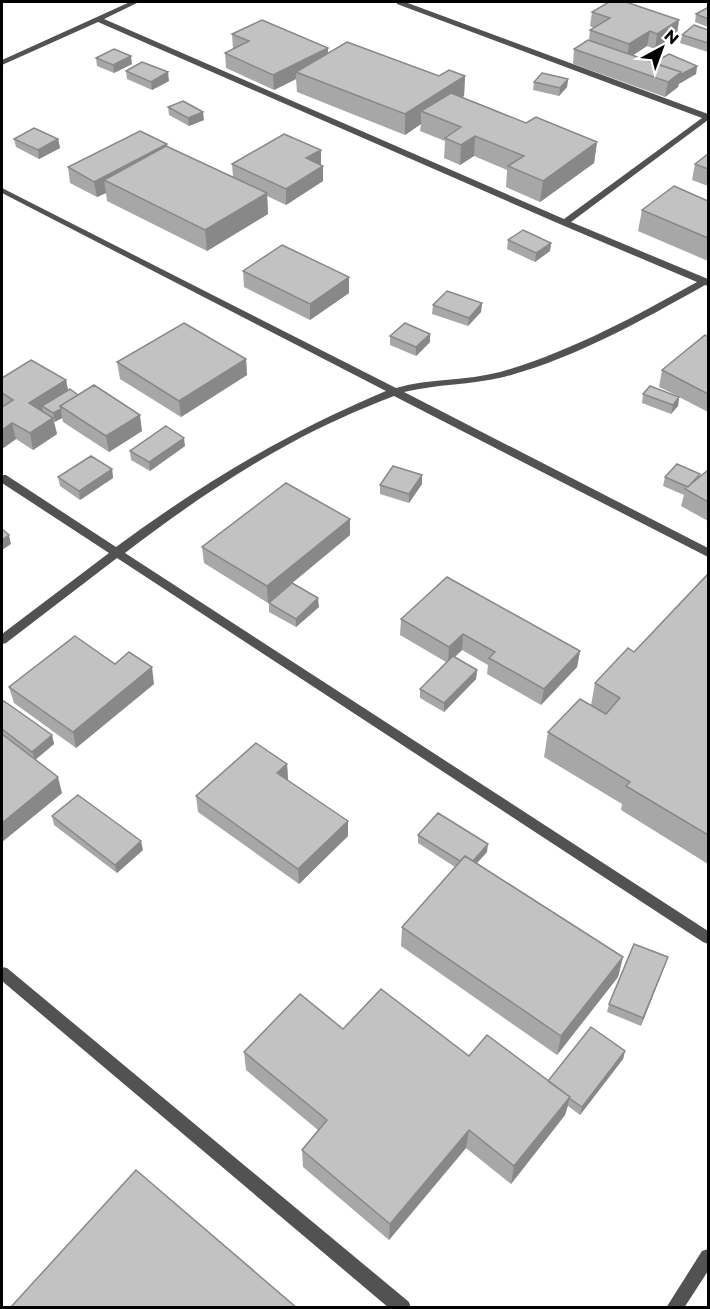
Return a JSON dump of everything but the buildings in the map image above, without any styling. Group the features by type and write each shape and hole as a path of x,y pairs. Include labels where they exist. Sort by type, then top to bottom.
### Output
{"street":[{"path":"2,63 135,2"},
{"path":"400,2 708,117"},
{"path":"98,19 564,223 707,282"},
{"path":"564,223 708,117"},
{"path":"2,190 708,554"},
{"path":"2,640 117,552 193,498 249,463 324,423 393,392 513,371 573,349 707,282"},
{"path":"2,478 708,938"},
{"path":"2,973 403,1308"},
{"path":"674,1308 708,1257"}]}
